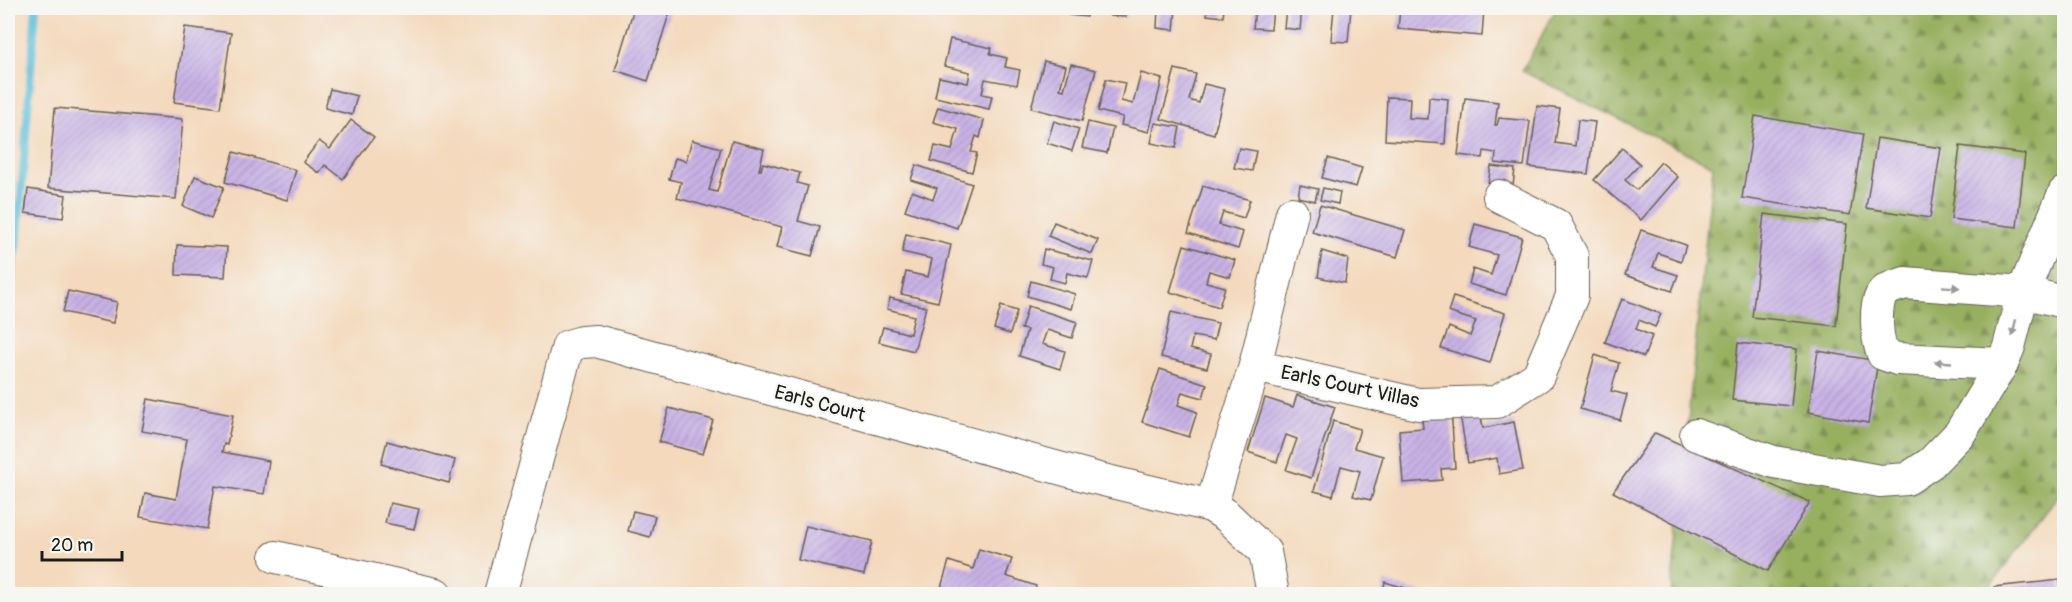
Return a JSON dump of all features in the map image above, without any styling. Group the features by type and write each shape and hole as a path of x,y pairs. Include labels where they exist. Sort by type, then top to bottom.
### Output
{"street":[{"path":"1696,435 1774,462 1880,481 1907,479 1931,463 1959,433 2002,364 2009,347 2022,292 2064,193"},
{"name":"Earls Court Villas","path":"1211,506 1256,366 1418,404 1497,402 1538,376 1572,296 1572,256 1556,225 1499,196"},
{"path":"1256,366 1292,213"},
{"path":"2002,364 1897,359 1883,354 1878,344 1878,303 1883,293 1905,283 2022,292 2064,302"},
{"name":"Earls Court","path":"500,594 568,346 596,341 1095,478 1211,506 1227,516 1265,552 1273,594"},
{"path":"276,557 436,594"}],"green space":[{"path":"1557,8 2064,8 2064,488 1984,594 1671,594 1713,166 1522,71"}],"building":[{"path":"634,8 671,8 648,81 615,70"},
{"path":"1070,8 1088,8 1087,17 1069,15"},
{"path":"1111,8 1127,8 1126,17 1110,16"},
{"path":"1158,8 1176,8 1174,30 1157,28"},
{"path":"1208,8 1224,8 1223,17 1207,15"},
{"path":"1255,8 1273,8 1271,29 1253,28"},
{"path":"1286,8 1302,8 1300,30 1284,28"},
{"path":"1334,8 1351,8 1348,42 1331,41"},
{"path":"1400,8 1484,8 1482,36 1398,29"},
{"path":"185,27 231,33 220,108 174,102"},
{"path":"950,39 992,48 990,54 1007,58 1005,67 1020,70 1017,85 985,79 982,94 992,96 989,109 935,97 939,77 968,83 970,72 944,66"},
{"path":"1044,61 1066,66 1060,89 1064,90 1071,64 1096,70 1082,121 1031,108"},
{"path":"1175,69 1196,74 1189,100 1199,103 1204,84 1225,89 1214,134 1161,119"},
{"path":"1141,73 1162,79 1149,132 1121,125 1123,117 1098,111 1106,79 1125,83 1121,101 1133,104"},
{"path":"330,89 357,96 352,115 325,108"},
{"path":"1387,97 1410,98 1409,118 1428,119 1429,97 1448,99 1445,144 1385,140"},
{"path":"1465,98 1498,102 1495,125 1499,118 1530,121 1524,166 1495,163 1496,153 1484,151 1483,158 1458,155"},
{"path":"1537,106 1560,109 1555,143 1575,146 1578,120 1595,122 1588,174 1529,167"},
{"path":"938,107 984,120 980,138 976,136 971,152 977,153 972,172 931,161 935,146 952,150 958,129 933,122"},
{"path":"55,108 183,119 176,199 48,188"},
{"path":"1755,116 1863,134 1850,215 1742,198"},
{"path":"351,120 374,137 343,179 325,165 319,173 303,162 319,141 330,149"},
{"path":"1054,121 1079,129 1072,151 1047,143"},
{"path":"1088,122 1113,128 1107,153 1082,148"},
{"path":"1155,123 1180,127 1176,148 1151,143"},
{"path":"1877,138 1941,148 1930,218 1866,208"},
{"path":"692,140 721,148 709,190 717,192 732,141 764,149 759,170 763,163 800,173 797,183 808,186 798,221 820,227 812,256 777,247 782,227 677,198 681,182 669,179 675,158 686,161"},
{"path":"1960,146 2025,154 2017,227 1951,219"},
{"path":"1239,148 1256,151 1252,171 1234,168"},
{"path":"1622,148 1640,164 1625,180 1637,190 1661,162 1678,177 1641,220 1594,180"},
{"path":"234,152 296,170 287,200 225,182"},
{"path":"1328,158 1362,168 1356,187 1322,178"},
{"path":"916,165 972,184 957,228 905,210 912,191 933,199 937,188 911,180"},
{"path":"1491,166 1515,169 1513,186 1488,183"},
{"path":"195,176 224,187 211,218 183,206"},
{"path":"1300,185 1318,189 1315,201 1298,197"},
{"path":"1203,186 1250,200 1244,218 1223,212 1219,225 1243,232 1238,249 1188,233"},
{"path":"1323,188 1340,192 1338,204 1320,200"},
{"path":"28,189 66,195 63,218 25,213"},
{"path":"1320,205 1405,230 1397,257 1312,232"},
{"path":"1764,214 1847,224 1836,326 1752,317"},
{"path":"1054,222 1098,240 1092,254 1048,236"},
{"path":"1475,224 1522,237 1506,295 1469,284 1473,269 1491,275 1497,255 1469,247"},
{"path":"1641,230 1686,245 1681,261 1658,253 1653,267 1678,275 1672,291 1625,275"},
{"path":"906,234 951,245 938,302 901,294 906,272 928,277 932,259 902,252"},
{"path":"177,245 227,247 225,277 176,275"},
{"path":"1184,245 1235,260 1230,277 1209,271 1206,282 1225,287 1219,307 1170,292"},
{"path":"1044,249 1093,261 1088,278 1067,273 1065,283 1050,279 1053,267 1041,264"},
{"path":"1322,251 1348,259 1345,283 1318,277"},
{"path":"1031,281 1075,294 1071,309 1027,296"},
{"path":"68,291 117,302 113,323 63,312"},
{"path":"1453,297 1505,313 1490,363 1441,348 1449,327 1470,336 1476,321 1448,312"},
{"path":"890,298 926,307 914,351 879,342 883,327 910,334 914,316 887,309"},
{"path":"1622,299 1661,314 1655,327 1639,320 1636,329 1652,336 1644,357 1605,342"},
{"path":"1001,306 1017,311 1010,334 994,329"},
{"path":"1028,306 1077,322 1072,338 1047,330 1042,344 1065,351 1060,369 1019,356 1027,330 1021,329"},
{"path":"1171,312 1218,323 1214,340 1193,336 1190,349 1211,354 1207,368 1161,357"},
{"path":"1738,343 1797,349 1791,406 1732,400"},
{"path":"1818,351 1878,361 1868,423 1808,412"},
{"path":"1595,355 1619,363 1611,391 1627,395 1620,420 1580,409"},
{"path":"1160,369 1207,384 1203,398 1182,392 1178,405 1197,412 1189,437 1142,422"},
{"path":"1297,395 1335,407 1311,478 1286,470 1297,439 1286,435 1277,462 1248,452 1265,398 1293,407"},
{"path":"148,399 233,415 227,445 224,444 222,452 269,461 264,494 215,486 207,529 140,517 145,493 176,499 187,439 142,431"},
{"path":"669,408 713,420 703,454 659,442"},
{"path":"1451,408 1455,468 1441,469 1442,480 1403,483 1399,430 1423,428 1421,410"},
{"path":"1480,411 1483,428 1514,422 1523,470 1499,474 1497,458 1468,463 1460,414"},
{"path":"1333,421 1360,429 1354,448 1383,456 1371,500 1353,496 1360,471 1341,466 1333,496 1314,491"},
{"path":"1655,433 1810,502 1768,571 1613,492"},
{"path":"387,441 455,460 449,483 381,464"},
{"path":"390,503 419,509 414,529 385,523"},
{"path":"633,511 655,516 650,537 628,531"},
{"path":"806,526 872,541 864,575 798,560"},
{"path":"979,549 1012,559 1006,576 1036,586 1034,594 953,594 940,591 949,561 973,569"},
{"path":"2060,580 2061,594 1995,594 1994,587"},
{"path":"1385,582 1426,594 1382,594"}],"waterway":[{"path":"8,289 17,246 36,8"}]}
